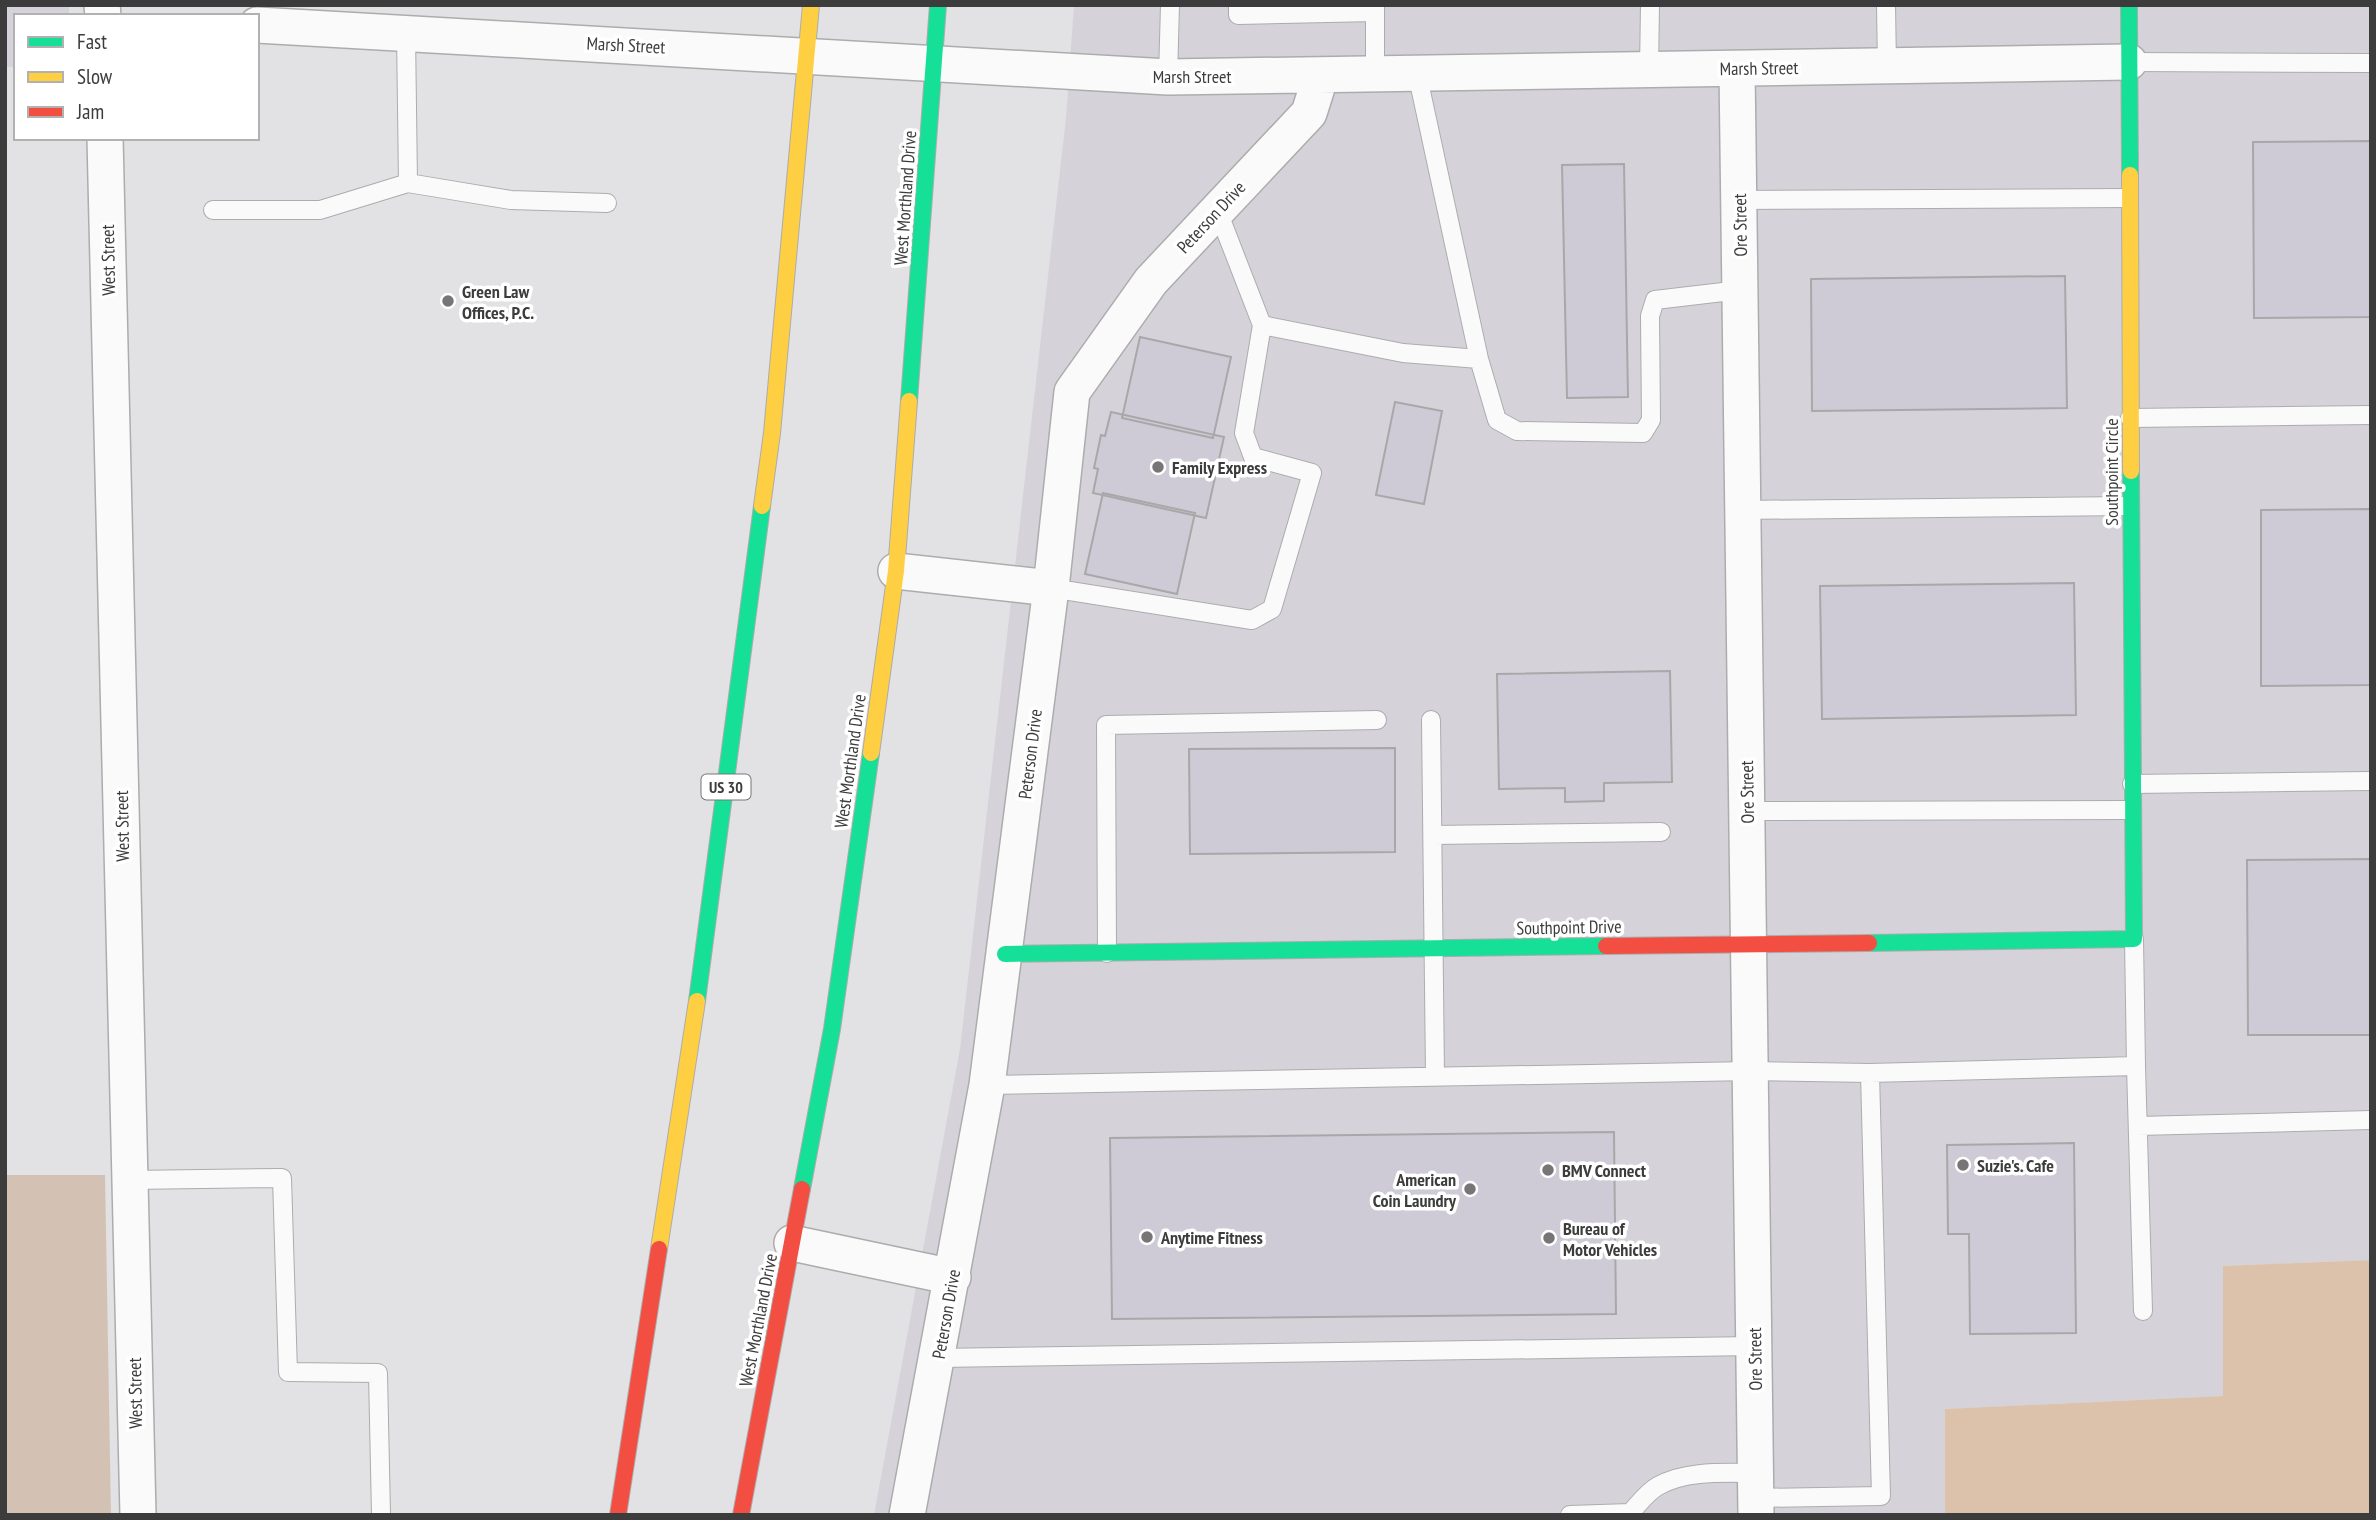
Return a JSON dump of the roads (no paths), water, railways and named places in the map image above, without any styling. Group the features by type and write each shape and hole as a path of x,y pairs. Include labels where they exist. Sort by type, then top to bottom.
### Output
{"main road":[{"name":"US 30","path":"618,1515 699,988 768,461 811,5"},
{"name":"West Morthland Drive","path":"741,1515 832,1029 896,571 938,5"},
{"name":"Southpoint Circle","path":"2129,5 2134,939"},
{"name":"Southpoint Drive","path":"1005,954 2134,939"}],"street":[{"name":"Marsh Street","path":"259,25 1168,78 2129,62"},
{"name":"Ore Street","path":"1737,69 1756,1495"},
{"name":"Peterson Drive","path":"914,1513 938,1357 987,1085 1051,588 1072,392 1151,281 1309,113 1321,75"},
{"name":"West Street","path":"105,140 138,1515"},
{"path":"896,571 1051,588"},
{"path":"792,1243 953,1277"}],"lane":[{"path":"1168,78 1170,5"},
{"path":"1238,5 1238,15 1375,9 1375,74"},
{"path":"1649,70 1650,5"},
{"path":"1886,5 1887,66"},
{"path":"406,33 408,183"},
{"path":"2129,62 2371,63"},
{"path":"1417,73 1479,359 1497,420 1517,431 1643,433 1651,420 1650,316 1655,300 1740,290"},
{"path":"213,210 320,210 408,183 511,200 607,203"},
{"path":"1739,200 2129,198"},
{"path":"1051,588 1252,620 1272,609 1312,473 1253,457 1244,433 1262,325 1217,209"},
{"path":"1262,325 1403,353 1479,359"},
{"path":"2130,418 2371,415"},
{"path":"1743,510 2130,506"},
{"path":"1107,953 1106,725 1377,720"},
{"path":"1431,720 1435,1076"},
{"path":"2132,784 2371,781"},
{"path":"1747,811 2132,810"},
{"path":"1433,835 1661,832"},
{"path":"2134,939 2143,1311"},
{"path":"987,1085 1751,1071 1870,1073 2136,1066"},
{"path":"1570,1515 1630,1513 1657,1486 1705,1474 1756,1495 1881,1496 1870,1073"},
{"path":"2137,1126 2371,1120"},
{"path":"130,1180 282,1178 288,1371 378,1373 381,1515"},
{"path":"938,1357 1754,1346"}],"place":[{"name":"Green Law Offices, P.C.","path":"448,301"},
{"name":"Family Express","path":"1158,467"},
{"name":"Suzie's. Cafe","path":"1963,1165"},
{"name":"BMV Connect","path":"1548,1170"},
{"name":"American Coin Laundry","path":"1470,1189"},
{"name":"Anytime Fitness","path":"1147,1237"},
{"name":"Bureau of Motor Vehicles","path":"1549,1238"}]}
